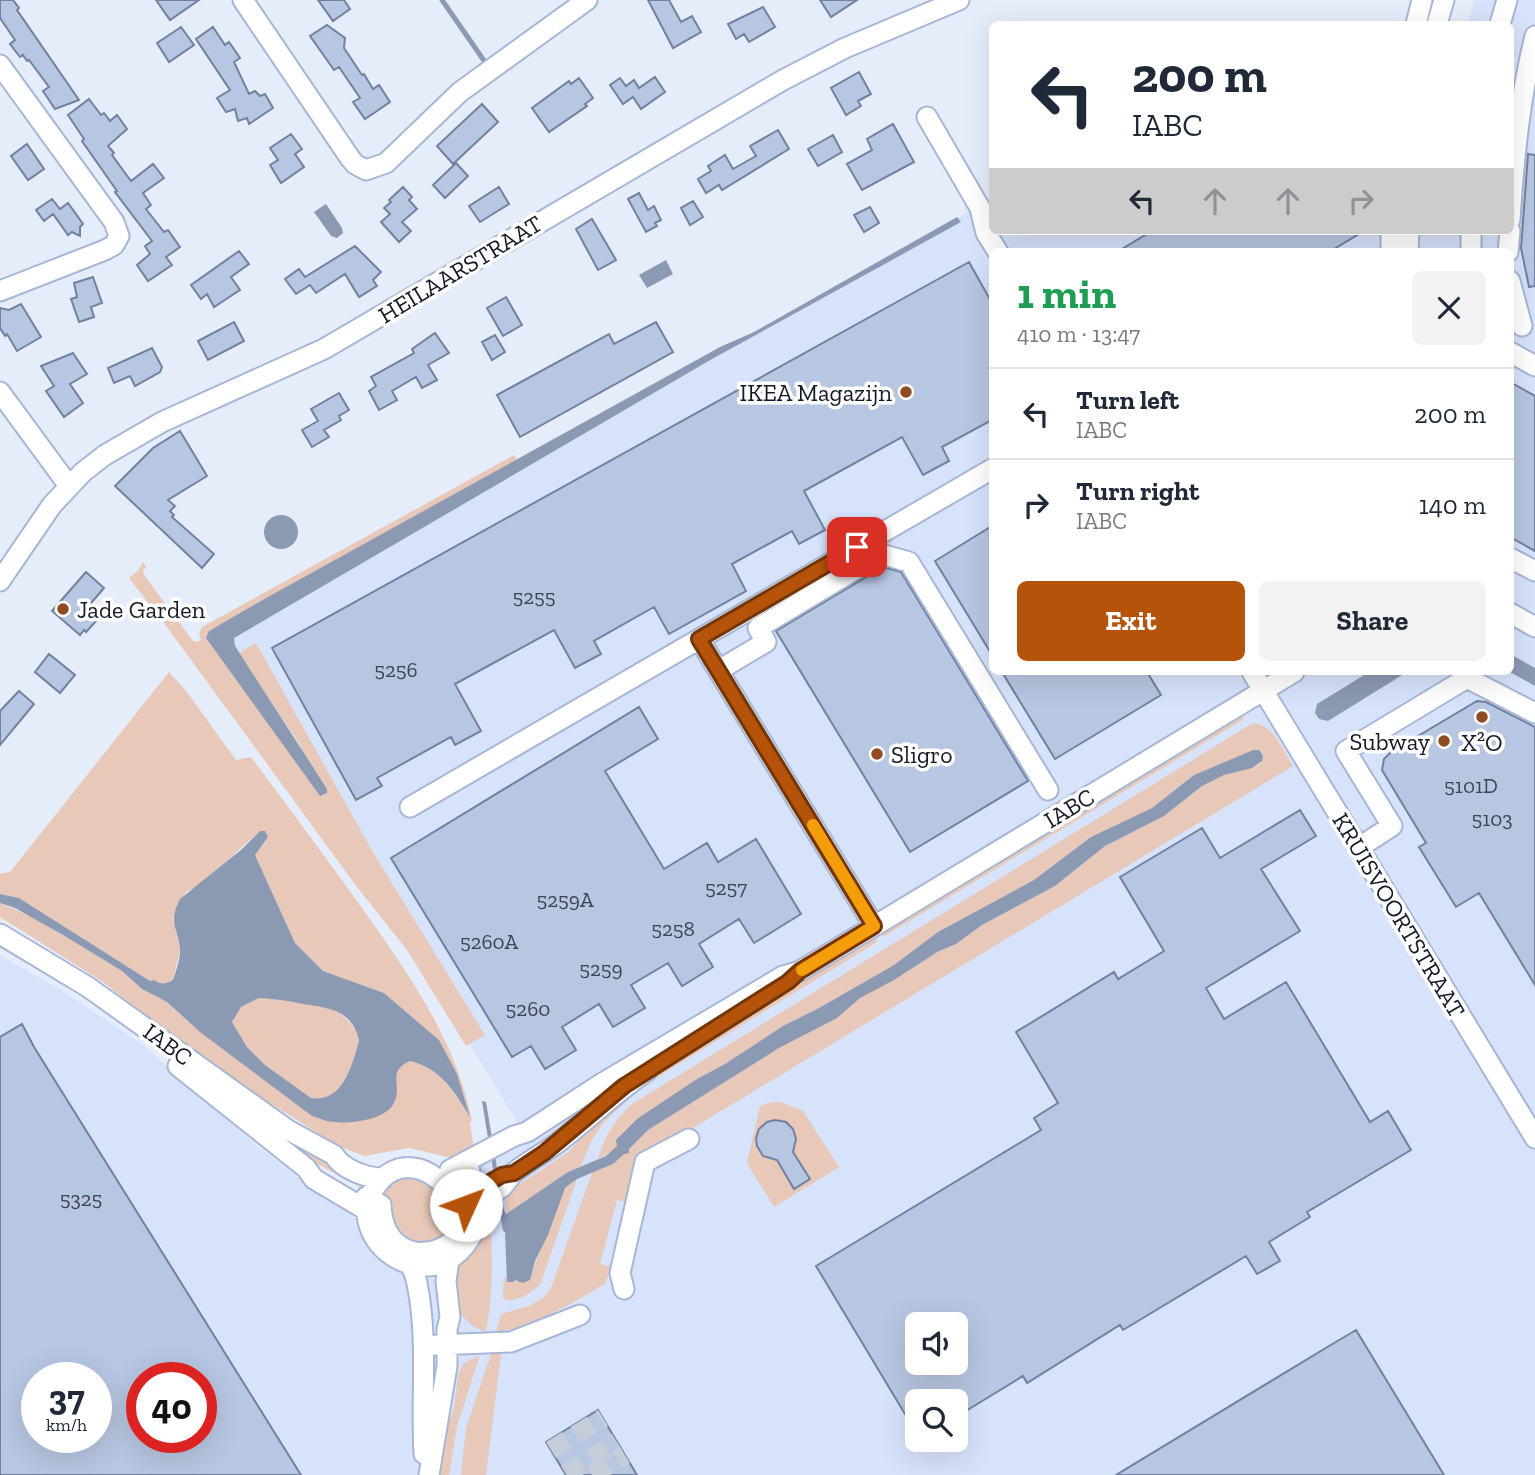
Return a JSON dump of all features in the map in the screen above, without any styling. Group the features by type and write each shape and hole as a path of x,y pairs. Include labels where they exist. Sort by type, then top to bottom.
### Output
{"street":[{"path":"243,0 350,158 366,170 386,163 460,92 587,0"},
{"name":"HEILAARSTRAAT","path":"0,581 52,505 69,486 105,455 145,431 324,349 783,80 845,48 959,0"},
{"path":"1417,21 1422,0"},
{"path":"1438,21 1444,0"},
{"path":"1501,21 1507,0"},
{"path":"1514,160 1526,72 1535,36"},
{"path":"0,65 114,222 119,236 114,246 106,250 0,291"},
{"path":"927,117 980,208 986,233 995,248"},
{"path":"1514,296 1522,326"},
{"path":"1514,354 1535,366"},
{"path":"0,392 69,486"},
{"path":"410,807 989,471"},
{"path":"719,670 766,642 758,628 881,554 909,562 1048,790"},
{"path":"1514,560 1535,572"},
{"path":"1514,615 1535,627"},
{"path":"699,639 874,926"},
{"path":"1254,675 1264,690"},
{"name":"IABC","path":"478,1201 507,1177 561,1140 624,1086 788,982 800,971 1289,675"},
{"path":"1358,848 1392,826 1346,751 1467,678 1535,713"},
{"name":"KRUISVOORTSTRAAT","path":"1264,690 1535,1138"},
{"name":"IABC","path":"0,934 88,987 288,1130 334,1155 338,1162 373,1178 379,1171"},
{"name":"IABC","path":"0,946 82,996 160,1051 306,1168 314,1179 369,1205"},
{"name":"IABC","path":"454,1175 498,1150 519,1143 527,1132 601,1084 783,976 800,971"},
{"path":"624,1289 620,1273 645,1162 689,1139"},
{"path":"410,1265 439,1259 466,1224 478,1201 462,1187 454,1175 445,1185 431,1174 414,1168 379,1171 369,1205 372,1233 395,1258 410,1265 415,1271 425,1346 422,1422 427,1475"},
{"path":"369,1205 381,1205 383,1222 395,1241 405,1250 439,1259"},
{"path":"427,1475 444,1389 447,1337 442,1318 439,1259"},
{"path":"425,1346 447,1337 511,1342 530,1337 580,1315"}],"shaded area":[{"path":"1474,0 1535,0 1535,1475 0,1475 0,955 61,990 142,1044 256,1145 309,1186 349,1211 359,1224 518,1123 223,641 989,200 989,235 1514,235 1514,21 1469,21"},
{"path":"326,204 342,228 343,233 337,238 331,236 314,212"},
{"path":"957,217 961,222 712,359 234,638 235,646 327,789 327,793 320,796 206,638 209,631 259,602 720,347 754,332"},
{"path":"666,260 673,274 647,288 639,275"},
{"path":"514,455 517,460 209,631 244,689 320,796 301,747 239,653 256,643 374,854 485,1035 466,1046 407,950 357,887 129,578 139,570 143,562 147,568 143,569 144,575 193,641 197,642 201,640 199,634 202,627"},
{"path":"281,515 293,520 298,532 293,544 281,549 269,544 264,532 269,520"},
{"path":"1514,656 1535,668 1535,686 1514,674"},
{"path":"169,672 187,692 236,760 251,757 404,968 433,1016 456,1067 472,1121 474,1150 456,1159 409,1148 364,1156 338,1146 212,1066 103,982 0,917 0,903 33,917 122,971 142,989 167,1002 192,1025 334,1122 394,1104 397,1074 409,1061 438,1075 469,1114 439,1040 384,993 323,971 295,943 255,855 268,837 260,831 200,885 186,892 173,918 180,950 173,980 166,984 150,981 19,898 0,894 0,874 10,872"},
{"path":"1364,675 1402,675 1328,721 1319,719 1315,713 1317,704"},
{"path":"1243,716 1244,719 883,937 882,932 1235,718"},
{"path":"1253,723 1272,733 1293,766 638,1161 627,1202 617,1200 600,1264 611,1267 605,1284 529,1325 496,1333 501,1314 529,1306 544,1297 551,1288 592,1173 613,1164 648,1130 779,1048 836,1018 862,996 894,980 939,951 956,944 982,925 1055,886 1105,846 1164,816 1202,786 1224,775 1259,765 1263,759 1262,754 1253,750 1194,775 1152,808 1091,837 1034,880 938,932 894,965 783,1026 697,1079 671,1098 614,1150 598,1159 611,1129 632,1104"},
{"path":"1253,750 1259,750 1263,756 1262,761 1252,768 1224,775 1202,786 1164,816 1105,846 1055,886 982,925 956,944 939,951 860,998 837,1018 779,1048 648,1130 629,1149 629,1153 613,1164 577,1179 565,1188 530,1280 523,1283 515,1280 507,1282 505,1232 482,1101 486,1102 506,1214 568,1172 606,1156 617,1146 616,1140 637,1119 697,1079 783,1026 894,965 938,932 1034,880 1091,837 1152,808 1194,775"},
{"path":"260,831 265,831 268,837 255,855 295,943 323,971 384,993 439,1040 457,1074 470,1117 446,1082 430,1069 410,1061 403,1065 397,1074 394,1103 384,1113 367,1120 349,1122 331,1122 312,1116 200,1032 167,1002 142,989 122,971 15,908 0,903 0,894 19,898 150,981 166,983 173,980 179,958 174,915 180,899","holes":["259,998 327,1008 350,1021 359,1041 349,1071 331,1095 311,1098 265,1065 247,1047 232,1022 241,1007"]},
{"path":"874,937 877,942 643,1086 602,1124 581,1166 507,1214 506,1193 567,1153 641,1081"},
{"path":"259,998 320,1005 340,1014 354,1028 359,1041 353,1061 344,1080 331,1095 311,1098 265,1065 247,1047 232,1022 241,1007"},
{"path":"230,1098 312,1154 366,1183 364,1189 306,1158"},
{"path":"781,1102 803,1111 839,1167 774,1207 747,1163 760,1106"},
{"path":"404,1174 454,1187 459,1221 434,1246 403,1241 378,1192"},
{"path":"577,1179 540,1285 525,1296 506,1300 503,1297 504,1277 508,1282 529,1280 563,1191"},
{"path":"485,1220 487,1234 491,1234 492,1259 486,1332 462,1315 454,1289 459,1263"},
{"path":"491,1354 501,1354 486,1475 461,1475 466,1428"},
{"path":"480,1355 457,1426 449,1475 436,1475 439,1450 454,1408 458,1375 463,1364"}],"building":[{"path":"0,0 13,0 19,8 17,10 79,100 55,109 43,91 49,87 29,60 23,55 20,57 10,44 15,40 0,18"},
{"path":"156,0 199,0 170,20"},
{"path":"318,0 344,0 350,9 333,21"},
{"path":"648,0 669,0 681,22 692,16 701,32 673,48"},
{"path":"820,0 857,0 831,17"},
{"path":"763,7 775,27 749,42 744,34 736,39 728,24"},
{"path":"327,25 345,38 344,48 362,75 364,74 373,89 379,85 390,102 365,119 353,102 360,98 339,67 334,70 310,36"},
{"path":"181,27 194,45 169,62 157,43"},
{"path":"213,27 225,45 229,42 240,58 234,62 249,94 255,91 260,96 265,94 273,108 249,124 247,118 238,121 235,109 226,112 217,98 230,90 196,39"},
{"path":"859,72 871,94 858,101 861,106 846,115 831,88"},
{"path":"655,77 665,92 641,109 633,97 623,104 610,85 620,78 626,86 634,80 639,88"},
{"path":"579,78 593,98 585,104 587,106 549,132 532,108 569,81 571,84"},
{"path":"89,99 101,115 104,113 110,121 117,115 127,129 108,146 131,181 153,164 164,178 143,193 151,205 146,209 164,232 168,230 180,247 166,257 172,265 148,281 137,265 150,254 145,246 152,241 115,192 117,191 82,141 84,139 68,115"},
{"path":"482,104 498,122 453,164 437,146"},
{"path":"893,124 914,162 862,190 847,164 872,150 867,139"},
{"path":"778,130 789,149 722,190 719,185 706,193 698,179 711,171 708,166 725,155 733,169 756,156 750,146"},
{"path":"291,134 302,149 295,154 304,167 281,183 270,165 278,160 270,148"},
{"path":"833,135 842,152 818,166 808,149"},
{"path":"27,144 44,169 28,180 11,156"},
{"path":"1528,154 1535,155 1535,286 1529,287 1521,248"},
{"path":"456,163 468,176 445,198 433,185"},
{"path":"403,187 412,197 409,200 417,209 402,222 411,231 399,242 381,222 390,214 384,208 391,202 389,200"},
{"path":"499,187 509,204 480,222 469,206"},
{"path":"639,193 648,210 654,206 661,220 655,223 657,226 646,232 628,199"},
{"path":"52,199 60,209 68,203 83,224 80,227 80,236 72,232 68,235 53,214 44,221 36,210"},
{"path":"693,201 703,217 690,225 681,208"},
{"path":"870,207 879,223 864,232 854,215"},
{"path":"592,219 616,260 598,270 576,229"},
{"path":"1145,235 1357,235 1336,248 1124,248"},
{"path":"355,246 381,272 373,280 377,286 359,297 345,274 316,293 310,285 296,294 285,279 299,269 305,277"},
{"path":"239,251 249,264 231,277 240,290 214,307 207,294 201,299 191,285"},
{"path":"969,262 989,298 989,422 942,447 949,461 923,475 902,437 804,491 825,530 799,544 792,531 732,564 746,591 669,634 654,607 594,641 601,654 575,668 554,630 455,684 481,731 455,745 451,737 377,778 382,786 356,800 272,648"},
{"path":"93,277 102,303 91,307 94,317 79,322 71,299 77,297 74,283"},
{"path":"506,297 522,325 503,336 487,308"},
{"path":"21,304 41,337 17,351 0,328 0,308 9,310"},
{"path":"234,322 244,341 208,360 198,341"},
{"path":"656,322 673,352 520,437 497,395 609,334 614,344"},
{"path":"435,333 449,353 428,365 437,380 422,388 416,377 392,391 397,400 379,410 369,391 376,386 371,377 414,353 412,349"},
{"path":"495,335 505,352 492,360 482,342"},
{"path":"152,348 162,367 160,372 135,386 130,376 114,383 108,368"},
{"path":"73,353 87,374 70,384 83,403 64,417 46,391 54,386 41,366"},
{"path":"1514,384 1535,396 1535,551 1514,539"},
{"path":"339,393 349,410 339,416 341,420 324,430 329,437 312,447 302,430 318,421 311,409"},
{"path":"180,431 207,476 168,500 175,506 170,511 174,515 172,517 214,554 202,568 115,486 153,448"},
{"path":"989,528 989,650 935,561"},
{"path":"883,567 901,572 1028,781 910,852 776,631"},
{"path":"86,572 104,588 86,609 98,619 80,635 52,611"},
{"path":"49,654 75,675 60,693 35,672"},
{"path":"1004,675 1149,675 1161,695 1055,759"},
{"path":"19,691 34,704 0,745 0,711"},
{"path":"1477,701 1486,702 1535,727 1535,985 1479,893 1456,907 1419,847 1426,843 1382,770 1384,759 1391,752"},
{"path":"639,707 658,739 605,771 664,869 707,843 718,862 756,839 801,914 754,943 739,919 699,944 713,967 682,986 668,963 631,985 645,1008 613,1027 599,1004 562,1027 576,1050 545,1069 531,1046 512,1057 391,858"},
{"path":"1300,810 1316,836 1261,869 1300,931 1206,988 1224,1019 1286,982 1370,1122 1388,1111 1411,1150 1307,1212 1310,1217 1269,1242 1280,1261 1257,1274 1246,1256 1123,1330 1120,1325 1027,1383 1023,1376 968,1410 968,1389 905,1389 905,1414 816,1266 1041,1130 1034,1118 1058,1103 1016,1032 1114,972 1118,979 1164,951 1120,877 1202,828 1220,858"},
{"path":"22,1024 301,1475 0,1475 0,1037"},
{"path":"767,1122 786,1122 793,1129 796,1139 793,1152 810,1179 794,1189 777,1160 763,1156 757,1146 759,1129"},
{"path":"1356,1330 1444,1475 1116,1475 1329,1346"},
{"path":"598,1410 637,1475 566,1475 546,1442"}],"waterway":[{"path":"442,0 485,62"}],"tunnel":[{"path":"551,1450 603,1418"},
{"path":"566,1474 617,1442"},
{"path":"592,1475 625,1455"}],"slow traffic":[{"path":"802,970 874,926 813,825"}],"place":[{"name":"IKEA Magazijn","path":"906,392"},
{"name":"Jade Garden","path":"63,609"},
{"name":"X²O","path":"1482,717"},
{"name":"Subway","path":"1444,741"},
{"name":"Sligro","path":"877,754"}],"route":[{"path":"466,1205 473,1192 502,1175 514,1173 544,1153 624,1086 874,926 699,639 857,547"}]}
